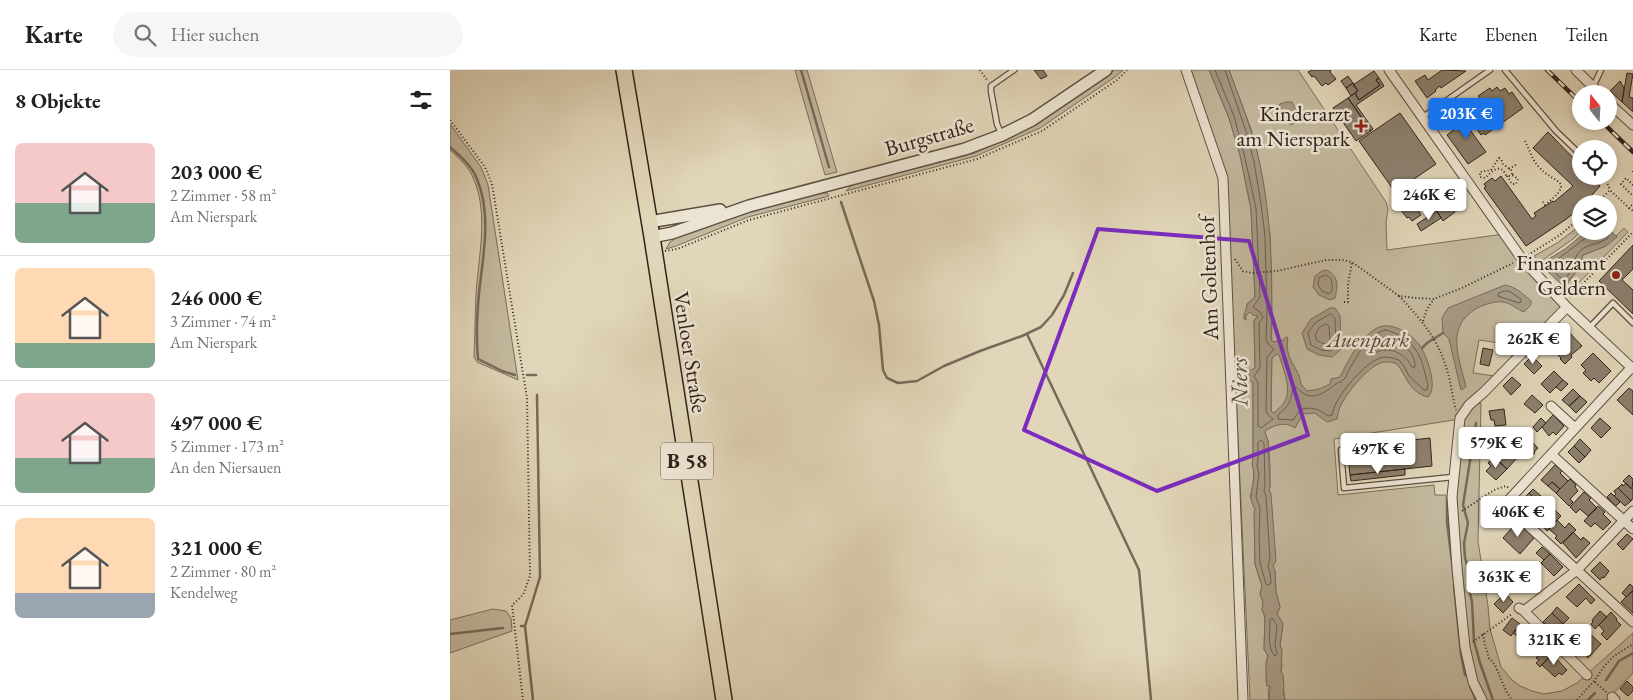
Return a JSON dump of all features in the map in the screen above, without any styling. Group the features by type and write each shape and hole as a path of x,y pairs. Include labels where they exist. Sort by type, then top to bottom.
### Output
{"main road":[{"name":"Venloer Straße","path":"624,70 724,700"}],"street":[{"name":"Burgstraße","path":"650,229 672,233 748,206 965,149 1002,135 1032,120 1106,70"},
{"name":"Am Goltenhof","path":"1186,70 1223,178 1243,700"},
{"path":"1389,70 1522,259 1565,305 1632,368 1505,504 1633,622"},
{"path":"1576,70 1591,85"},
{"path":"1618,111 1633,125"},
{"path":"1482,700 1469,667 1465,647 1452,497 1460,418 1469,405 1565,305"},
{"path":"1551,406 1575,428"},
{"path":"1551,454 1633,529"},
{"path":"1591,678 1521,610 1577,570 1633,511"}],"lane":[{"path":"1002,135 997,124 991,86 1014,70"},
{"path":"1423,117 1490,70"},
{"path":"1505,70 1556,131 1572,146"},
{"path":"1594,85 1601,70"},
{"path":"1589,328 1612,303 1633,323"},
{"path":"1341,450 1344,488 1454,477"}],"path":[{"path":"980,70 991,86"},
{"path":"450,120 485,167 492,184 527,398 530,576 523,595 512,605 523,700"},
{"path":"1526,141 1536,164 1557,180 1561,188 1559,194 1545,205 1542,200"},
{"path":"1491,171 1489,176 1482,179 1479,174 1482,171 1491,171 1499,168 1505,172 1512,184 1516,184 1518,179 1511,174 1512,172 1501,158 1498,159 1491,171"},
{"path":"1510,169 1517,164"},
{"path":"1501,175 1505,172"},
{"path":"1633,185 1626,178 1621,184 1633,196"},
{"path":"1608,185 1610,190 1633,212"},
{"path":"1605,195 1610,190"},
{"path":"1629,208 1633,204"},
{"path":"1399,296 1434,299 1462,288 1522,259 1560,235 1572,225"},
{"path":"1565,305 1633,232"},
{"path":"1225,252 1232,255 1243,271 1252,273 1292,269 1326,260 1352,262 1399,296 1423,322 1436,342 1447,369 1455,407 1460,418"},
{"path":"1344,302 1348,302 1348,284 1352,262"},
{"path":"1423,322 1427,309 1434,299"},
{"path":"1471,505 1494,490 1506,486 1515,493"},
{"path":"1512,700 1495,665 1489,658 1483,634 1521,610"},
{"path":"1577,700 1591,678 1614,656 1633,644"},
{"path":"1591,678 1613,698"}],"highlighted area":[{"path":"1098,229 1249,241 1308,435 1157,491 1024,430"}],"green space":[{"path":"795,70 807,70 837,172 825,175"},
{"path":"1115,70 1123,70 1040,128 976,156 846,191 853,184 975,153 1035,125"},
{"path":"1189,70 1209,70 1229,118 1240,155 1251,209 1255,297 1247,304 1246,315 1250,312 1258,315 1254,321 1255,368 1253,383 1252,463 1254,475 1250,496 1255,509 1255,564 1262,586 1260,594 1265,617 1264,649 1268,656 1266,662 1266,681 1270,686 1268,690 1269,700 1250,700 1226,177"},
{"name":"Auenpark","path":"1229,70 1298,70 1386,202 1388,209 1386,223 1387,250 1504,234 1567,307 1527,347 1479,340 1473,373 1502,377 1475,404 1481,403 1478,541 1490,629 1501,667 1520,686 1544,694 1562,691 1577,683 1633,633 1633,673 1607,700 1285,700 1280,646 1283,624 1277,614 1280,607 1276,592 1275,571 1272,566 1269,490 1270,464 1268,441 1265,433 1271,411 1272,312 1270,235 1259,161 1251,129","holes":["1460,419 1452,497 1467,657 1453,578 1446,495 1435,495 1434,485 1338,495 1334,439"]},
{"path":"450,124 481,167 488,185 518,380 477,362 474,357 476,295 482,222 481,208 470,171 450,150"},
{"path":"820,193 827,193 829,196 748,217 666,249 670,242 678,237 748,211"},
{"path":"1624,228 1628,232 1569,293 1564,287 1577,271 1583,255 1606,246 1612,240 1617,240 1617,235"},
{"path":"1572,232 1572,240 1540,262 1534,256"},
{"path":"493,609 506,611 511,618 512,631 450,653 450,620"}],"water":[{"path":"1209,70 1229,70 1253,137 1267,204 1272,272 1271,339 1273,342 1288,338 1288,352 1298,372 1301,384 1307,391 1319,389 1330,384 1331,379 1340,377 1351,356 1365,337 1383,326 1389,326 1402,331 1419,344 1427,360 1432,381 1431,393 1428,397 1422,395 1412,388 1397,364 1383,362 1363,375 1352,388 1340,407 1337,419 1327,422 1315,413 1303,414 1295,428 1284,424 1266,430 1269,490 1271,494 1276,561 1273,566 1280,607 1277,614 1283,624 1280,645 1282,650 1281,671 1285,700 1269,700 1270,686 1267,686 1266,675 1268,656 1264,649 1265,617 1260,594 1262,586 1255,564 1255,509 1251,501 1254,474 1252,463 1253,383 1249,379 1249,371 1255,368 1254,321 1258,316 1250,312 1246,315 1246,320 1244,319 1247,304 1255,297 1251,209 1240,155 1229,118","holes":["1277,354 1279,355 1288,391 1284,403 1274,413 1271,411 1272,358"]},
{"path":"1292,102 1299,116 1292,125 1288,123 1278,109 1280,104"},
{"path":"1576,240 1613,240 1606,246 1583,255 1577,271 1564,287 1540,264"},
{"path":"1327,270 1334,276 1337,282 1335,298 1330,300 1319,295 1313,287 1315,276"},
{"path":"1505,285 1513,287 1522,293 1531,301 1531,305 1524,312 1506,303 1492,303 1477,308 1465,318 1457,336 1458,356 1466,387 1461,390 1449,339 1443,333 1442,318 1448,308"},
{"path":"1330,308 1335,308 1340,316 1341,349 1332,357 1319,355 1307,349 1302,333 1311,319"}],"building":[{"path":"1034,70 1043,70 1047,76 1041,79"},
{"path":"1312,70 1331,70 1330,72 1336,79 1328,85 1326,83 1322,86 1308,72"},
{"path":"1442,70 1466,71 1441,88 1440,86 1427,98 1415,81 1425,75 1428,80"},
{"path":"1374,71 1379,78 1376,80 1380,85 1359,100 1355,93 1358,91 1353,85"},
{"path":"1627,73 1633,74 1629,97 1633,98 1633,112 1622,102"},
{"path":"1348,76 1353,83 1346,88 1341,81"},
{"path":"1379,78 1384,86 1356,105 1373,129 1371,131 1348,98 1355,93 1359,100 1380,85 1376,80"},
{"path":"1620,81 1624,88 1622,102 1618,98 1618,85 1616,85"},
{"path":"1353,83 1358,91 1351,96 1346,88"},
{"path":"1497,87 1500,91 1505,88 1509,94 1512,92 1523,108 1485,135 1484,133 1481,135 1468,117 1475,112 1473,109 1477,106 1474,102 1480,98 1478,96 1490,88 1492,91"},
{"path":"1348,98 1371,131 1356,141 1333,108"},
{"path":"1453,107 1459,115 1453,120 1455,122 1444,129 1436,119"},
{"path":"1400,113 1436,164 1395,192 1359,141"},
{"path":"1465,113 1473,125 1468,127 1486,152 1468,164 1447,135 1458,127 1454,121"},
{"path":"1548,132 1572,157 1572,185 1600,186 1592,195 1572,195 1572,214 1526,246 1484,188 1486,187 1484,184 1492,178 1495,181 1501,176 1532,219 1536,216 1534,213 1554,202 1573,186 1533,148"},
{"path":"1409,197 1421,215 1412,221 1401,210 1406,206 1402,201"},
{"path":"1445,197 1455,212 1443,221 1433,205"},
{"path":"1437,211 1441,218 1421,231 1417,224"},
{"name":"Finanzamt Geldern","path":"1633,245 1633,269 1622,280 1633,290 1633,314 1599,281"},
{"path":"1564,327 1582,346 1571,355 1572,357 1565,364 1549,346 1560,336 1558,334"},
{"path":"1483,348 1493,350 1489,366 1480,364"},
{"path":"1593,353 1611,371 1599,383 1594,378 1591,381 1583,373 1586,370 1581,365"},
{"path":"1532,356 1542,366 1534,374 1524,364"},
{"path":"1554,371 1563,380 1550,393 1541,384"},
{"path":"1512,377 1521,385 1511,395 1503,386"},
{"path":"1563,380 1568,384 1561,391 1556,387"},
{"path":"1629,388 1633,391 1633,415 1617,400"},
{"path":"1573,389 1580,396 1569,406 1562,400"},
{"path":"1532,395 1543,405 1535,413 1524,404"},
{"path":"1580,396 1587,402 1576,413 1569,406"},
{"path":"1504,409 1506,425 1495,426 1489,411"},
{"path":"1553,415 1564,426 1556,435 1553,432 1549,436 1542,427"},
{"path":"1541,418 1546,423 1537,432 1533,427"},
{"path":"1600,418 1611,428 1601,438 1591,428"},
{"path":"1430,438 1432,466 1350,475 1347,447"},
{"path":"1528,438 1538,448 1528,458 1518,448"},
{"path":"1580,439 1591,450 1585,457 1574,446"},
{"path":"1574,446 1585,457 1579,463 1568,452"},
{"path":"1507,449 1517,458 1507,469 1497,460"},
{"path":"1494,457 1507,469 1496,480 1486,471 1491,466 1488,463"},
{"path":"1555,465 1562,471 1560,473 1568,481 1560,489 1552,482 1548,486 1541,480"},
{"path":"1405,469 1405,475 1351,481 1350,475"},
{"path":"1629,475 1633,479 1632,489 1623,481"},
{"path":"1570,479 1576,485 1575,487 1578,491 1570,499 1573,502 1569,506 1556,493"},
{"path":"1552,482 1560,489 1556,493 1548,486"},
{"path":"1626,483 1633,490 1631,501 1618,488"},
{"path":"1618,488 1631,501 1625,506 1614,496 1616,494 1614,491"},
{"path":"1533,489 1541,496 1536,500 1529,493"},
{"path":"1584,492 1591,498 1589,500 1597,508 1588,516 1580,509 1576,513 1570,507"},
{"path":"1529,493 1536,500 1541,496 1547,502 1533,517 1520,502"},
{"path":"1611,493 1620,502 1616,506 1607,497"},
{"path":"1490,501 1496,508 1488,517 1483,512 1486,509 1484,507"},
{"path":"1547,502 1555,510 1551,514 1543,507"},
{"path":"1499,505 1511,516 1501,527 1489,515"},
{"path":"1598,506 1605,512 1603,514 1611,522 1603,530 1595,523 1591,527 1584,521"},
{"path":"1543,507 1551,514 1555,510 1561,516 1547,531 1535,515"},
{"path":"1557,520 1565,528 1569,523 1576,530 1561,544 1555,538 1557,536 1549,529"},
{"path":"1517,522 1534,538 1520,554 1503,538"},
{"path":"1573,532 1581,540 1583,537 1590,543 1576,558 1563,543"},
{"path":"1627,534 1633,539 1623,550 1617,544"},
{"path":"1542,547 1550,554 1544,560 1536,553"},
{"path":"1550,554 1563,567 1554,576 1541,563"},
{"path":"1600,562 1609,571 1600,580 1591,571"},
{"path":"1527,573 1539,584 1531,592 1519,581"},
{"path":"1579,584 1595,600 1591,604 1586,598 1577,607 1566,597"},
{"path":"1630,584 1633,587 1633,591 1626,597 1622,593"},
{"path":"1633,590 1633,613 1621,602"},
{"path":"1505,593 1513,602 1503,613 1494,604"},
{"path":"1557,607 1569,618 1563,624 1552,613"},
{"path":"1600,611 1607,617 1595,629 1591,624 1592,620"},
{"path":"1611,612 1621,625 1607,640 1601,634 1604,631 1599,625"},
{"path":"1552,613 1563,624 1555,632 1543,622"},
{"path":"1512,618 1520,624 1511,636 1503,630"},
{"path":"1520,624 1539,638 1532,647 1513,633"},
{"path":"1586,630 1601,644 1588,658 1582,652 1584,650 1575,642"},
{"path":"1577,636 1579,637 1575,642 1584,650 1581,654 1570,644"},
{"path":"1544,649 1551,655 1540,667 1536,663 1539,660 1536,658"},
{"path":"1552,654 1567,670 1562,675 1559,673 1555,677 1542,665"},
{"path":"1627,681 1633,687 1633,691 1628,696 1620,689"}],"waterway":[{"path":"801,70 829,167"},
{"path":"450,147 475,174 482,193 484,207 485,236 477,318 478,359 515,375"},
{"path":"841,202 874,301 879,325 883,370 887,378 898,383 917,381 944,366 1041,327 1052,315 1064,295 1073,273"},
{"path":"1422,348 1443,333"},
{"path":"1027,334 1139,570 1151,700"},
{"path":"527,375 536,375"},
{"path":"521,626 525,626 540,577 537,395"},
{"path":"1476,423 1463,505 1468,523 1464,543 1465,558 1469,571 1474,641 1493,700"},
{"path":"1447,500 1447,522 1454,578"},
{"path":"1454,586 1465,675"},
{"path":"525,626 533,700"},
{"path":"450,634 503,628"},
{"path":"1606,680 1619,661 1633,653"},
{"path":"1470,686 1476,700"},
{"path":"1588,700 1595,693"}],"railway":[{"path":"1547,70 1572,94"},
{"path":"1610,130 1633,152"}],"place":[{"name":"Kinderarzt am Nierspark","path":"1361,126"},
{"name":"Finanzamt Geldern","path":"1616,275"}],"water label":[{"name":"Niers","path":"1239,382"}]}
